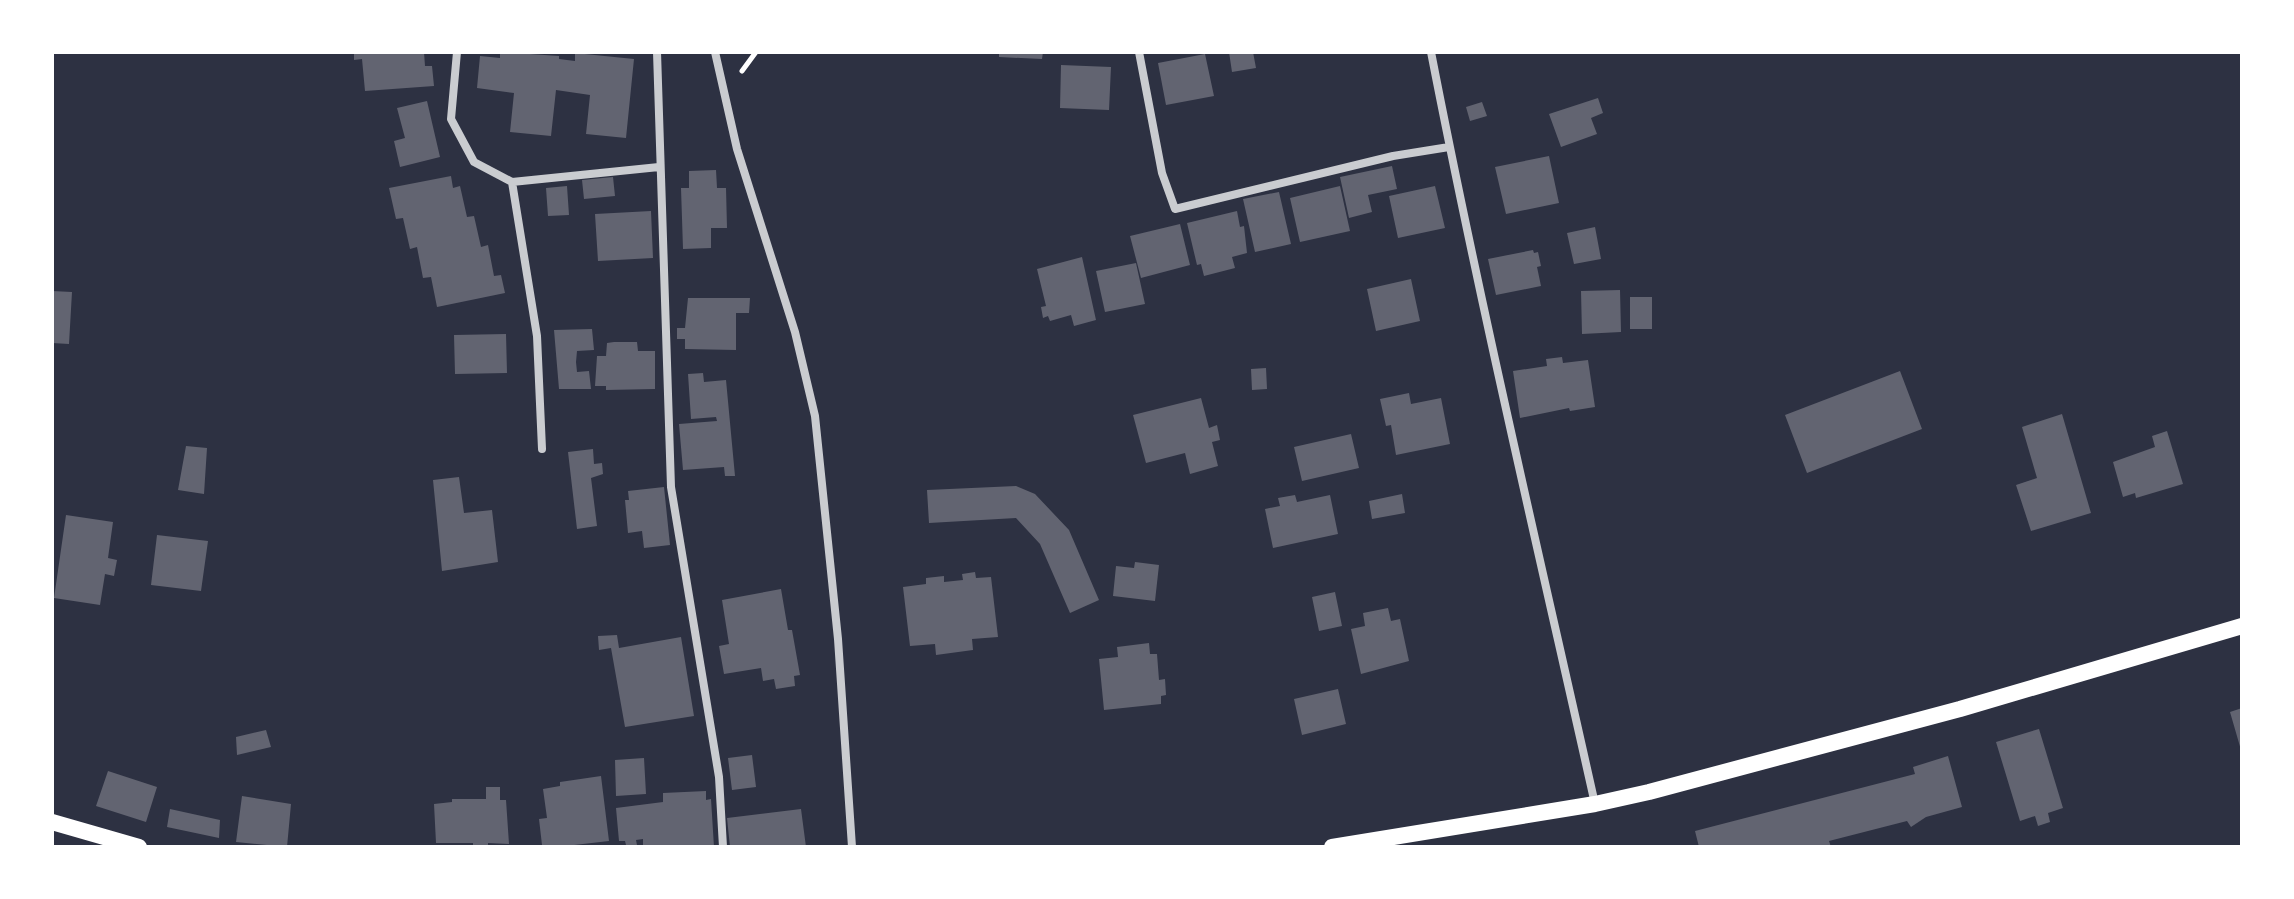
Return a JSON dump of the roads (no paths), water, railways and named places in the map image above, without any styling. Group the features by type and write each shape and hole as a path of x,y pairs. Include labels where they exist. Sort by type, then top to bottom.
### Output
{"main road":[{"path":"1332,847 1595,804 1808,751 2242,626"},
{"path":"52,822 139,847"}],"street":[{"path":"457,52 451,119 474,162 512,182 659,167"},
{"path":"657,52 671,487 719,777 723,847"},
{"path":"715,52 737,149 795,332 815,416 838,639 852,847"},
{"path":"1139,52 1162,173 1175,209 1393,156 1449,147"},
{"path":"1431,52 1488,332 1516,444 1595,804"},
{"path":"512,182 537,336 542,449"}]}
